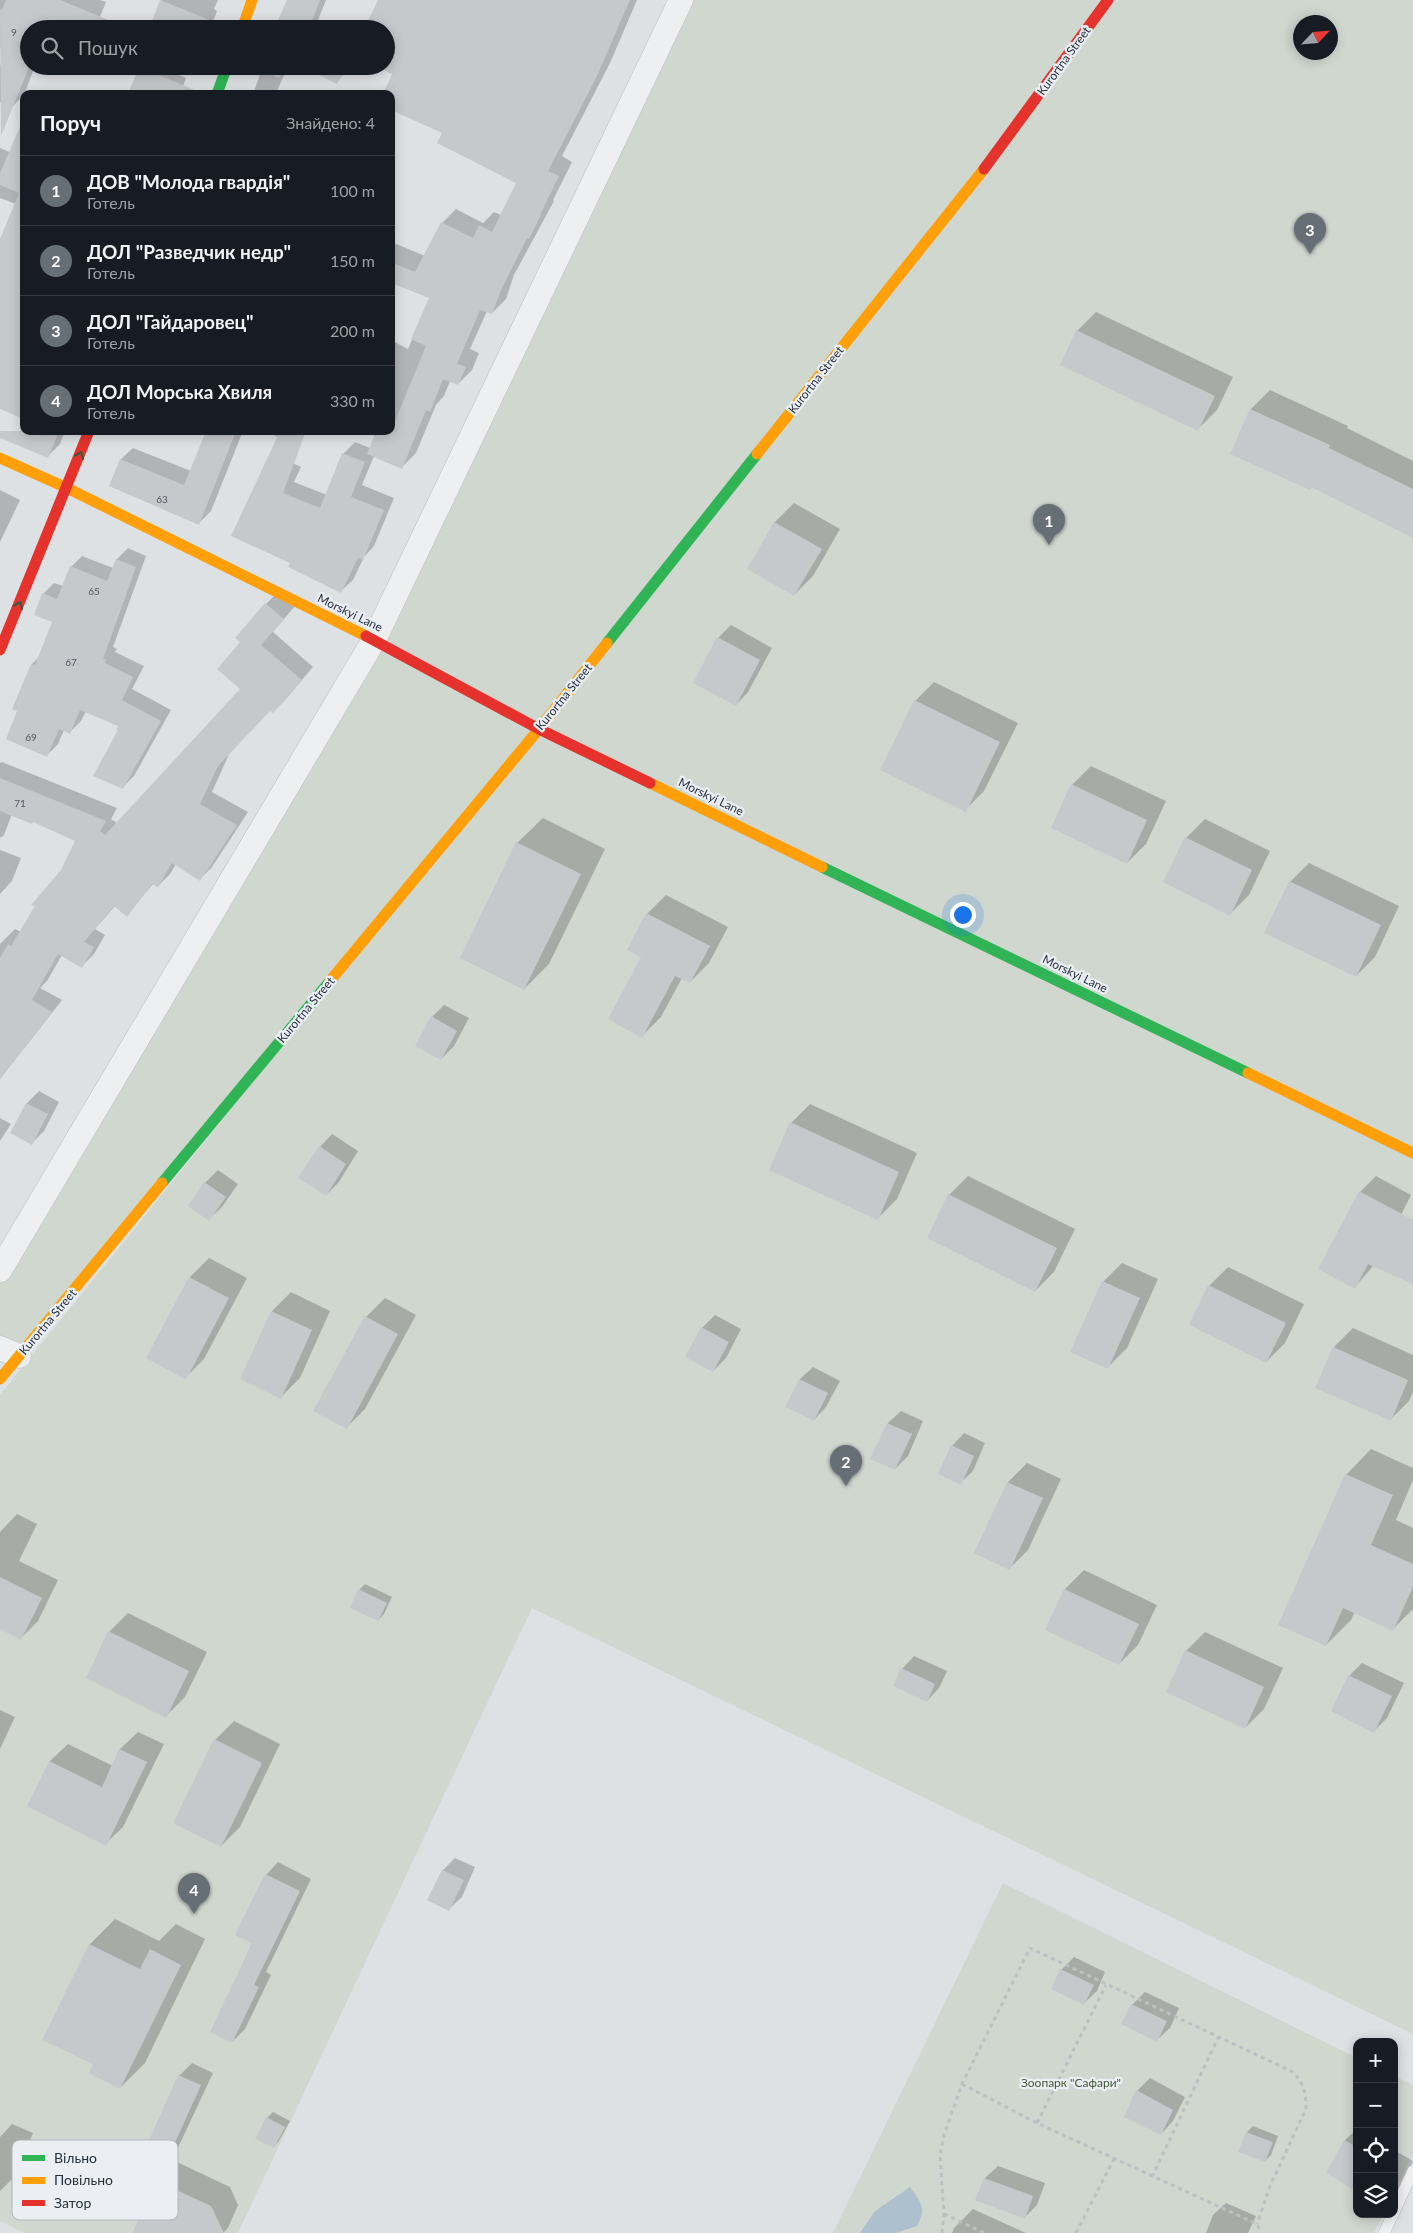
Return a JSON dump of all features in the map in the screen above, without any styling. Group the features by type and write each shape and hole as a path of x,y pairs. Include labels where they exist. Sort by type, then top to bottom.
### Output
{"street":[{"path":"245,20 252,0"},
{"path":"0,1270 374,640 681,0"},
{"name":"Kurortna Street","path":"0,1379 10,1352 539,728 1002,146 1108,0"},
{"path":"218,90 224,75"},
{"path":"0,650 87,435"},
{"name":"Morskyi Lane","path":"0,458 67,488 374,640 539,728 1413,1153"}],"lane":[{"path":"1398,2204 1413,2171"},
{"path":"1384,2233 1392,2218"}],"path":[{"path":"942,2233 944,2214 940,2156 944,2135 962,2084 1030,1948 1106,1986 1293,2072 1302,2082 1306,2096 1306,2110 1270,2186 1257,2224"},
{"path":"1037,2123 1106,1986"},
{"path":"1152,2177 1218,2038"},
{"path":"962,2084 1114,2160 1257,2224 1261,2233"},
{"path":"1076,2233 1114,2160"},
{"path":"944,2214 984,2233"}],"green space":[{"path":"683,0 1413,0 1413,2034 532,1608 238,2233 24,2233 0,2221 0,1395 413,884 20,1354 0,1345 0,1280 376,640"},
{"name":"Зоопарк \"Сафари\"","path":"1003,1883 1353,2056 1353,2218 1382,2218 1374,2233 833,2233"},
{"path":"1398,2078 1413,2085 1413,2154 1398,2184"}],"water":[{"path":"910,2187 917,2197 922,2210 917,2226 896,2233 860,2233 875,2211"}],"building":[{"path":"6,0 60,0 109,20 20,20 20,75 26,75 1,136 0,9 2,10"},
{"path":"160,0 210,20 152,20"},
{"path":"287,0 320,0 312,20 278,20"},
{"path":"378,0 630,0 596,78 548,171 559,176 541,215 529,239 527,238 501,290 492,314 480,310 457,364 466,367 458,385 443,379 430,412 426,410 402,469 367,454 374,435 395,435 395,421 426,346 411,339 429,298 395,285 395,264 415,272 441,222 473,238 479,225 492,232 516,183 437,143 442,133 395,112 395,90 385,90 392,75 395,75 395,20 368,20"},
{"path":"136,75 158,75 195,90 130,90"},
{"path":"318,75 342,75 337,84"},
{"path":"20,126 20,417 0,409 0,239 19,193 0,185 0,173"},
{"path":"1076,330 1215,396 1198,431 1060,365"},
{"path":"1250,409 1330,445 1329,448 1413,489 1413,538 1311,487 1310,490 1230,454"},
{"path":"0,431 20,431 20,435 57,435 48,458 0,438"},
{"path":"204,435 234,435 199,525 109,486 120,459 184,485"},
{"path":"278,435 305,435 283,493 320,508 342,453 365,462 351,497 384,510 363,560 358,558 341,593 288,567 290,563 231,536"},
{"path":"774,522 822,549 794,596 747,569"},
{"path":"116,559 136,567 103,659 106,660 105,663 133,677 122,700 161,721 123,789 93,776 118,730 116,730 118,726 80,710 70,734 59,729 47,757 6,739 17,711 12,709 31,664 35,665 52,622 34,615 42,593 57,599 70,566 107,581"},
{"path":"265,603 284,619 261,645 302,680 273,713 270,711 218,766 200,804 237,825 200,881 172,863 158,887 152,884 127,917 114,906 84,942 94,947 82,968 58,954 32,1000 52,1012 0,1079 0,958 8,944 11,946 35,906 31,905 61,870 75,841 33,822 32,824 0,811 0,778 106,821 100,831 105,835 240,689 217,669 240,642 235,638"},
{"path":"717,637 760,660 736,706 693,683"},
{"path":"914,700 1000,742 966,812 880,770"},
{"path":"1071,784 1147,820 1127,864 1051,828"},
{"path":"1185,837 1252,870 1230,916 1163,882"},
{"path":"516,842 581,874 524,990 460,958"},
{"path":"1289,881 1381,925 1356,977 1264,933"},
{"path":"646,913 710,946 690,983 675,976 642,1038 608,1019 641,957 627,950"},
{"path":"431,1016 457,1031 441,1060 415,1046"},
{"path":"26,1103 48,1114 32,1145 10,1133"},
{"path":"790,1122 899,1172 878,1220 769,1170"},
{"path":"319,1146 346,1164 326,1196 298,1178"},
{"path":"204,1182 226,1197 209,1221 188,1206"},
{"path":"1359,1191 1413,1220 1413,1284 1368,1264 1355,1289 1318,1269"},
{"path":"948,1194 1057,1248 1035,1292 927,1238"},
{"path":"189,1277 229,1298 186,1380 146,1358"},
{"path":"1102,1281 1140,1298 1108,1369 1070,1352"},
{"path":"1208,1285 1286,1323 1266,1363 1189,1325"},
{"path":"271,1311 312,1330 281,1399 240,1379"},
{"path":"365,1316 398,1334 347,1429 313,1411"},
{"path":"701,1327 729,1342 713,1372 685,1357"},
{"path":"1333,1347 1408,1380 1391,1421 1315,1388"},
{"path":"799,1379 828,1393 814,1421 785,1407"},
{"path":"887,1423 912,1434 895,1470 870,1459"},
{"path":"951,1445 974,1456 961,1485 938,1474"},
{"path":"1345,1474 1393,1495 1371,1545 1413,1564 1413,1587 1393,1631 1343,1608 1326,1646 1278,1625"},
{"path":"1007,1482 1043,1498 1010,1570 974,1553"},
{"path":"0,1577 42,1598 21,1640 0,1629"},
{"path":"358,1589 387,1603 378,1621 350,1608"},
{"path":"1064,1589 1139,1624 1119,1665 1045,1630"},
{"path":"108,1631 189,1671 166,1718 86,1678"},
{"path":"1185,1650 1264,1687 1245,1729 1166,1692"},
{"path":"901,1668 935,1684 927,1702 893,1686"},
{"path":"1348,1675 1392,1696 1374,1733 1331,1711"},
{"path":"214,1739 262,1763 221,1847 173,1823"},
{"path":"119,1749 147,1762 106,1846 27,1806 49,1761 102,1787"},
{"path":"442,1870 464,1880 449,1911 427,1900"},
{"path":"265,1874 300,1891 254,1985 259,1987 232,2043 210,2032 252,1943 235,1935"},
{"path":"89,1944 140,1969 150,1949 181,1965 120,2089 89,2073 93,2064 42,2040"},
{"path":"1060,1969 1094,1985 1084,2005 1051,1989"},
{"path":"1131,2004 1167,2021 1157,2042 1121,2024"},
{"path":"178,2075 201,2085 176,2140 149,2140"},
{"path":"1136,2090 1173,2110 1161,2135 1124,2117"},
{"path":"266,2117 285,2127 274,2148 255,2139"},
{"path":"1246,2132 1273,2142 1265,2162 1238,2152"},
{"path":"1344,2140 1353,2145 1353,2190 1326,2173"},
{"path":"984,2178 1033,2196 1025,2219 975,2200"},
{"path":"178,2191 211,2206 224,2233 132,2233 138,2220 178,2220"}],"traffic: fast":[{"path":"218,90 224,75"},
{"path":"607,643 757,454"},
{"path":"822,867 1248,1073"},
{"path":"162,1183 330,981"}],"traffic: slow":[{"path":"245,20 252,0"},
{"path":"757,454 984,169"},
{"path":"0,458 67,488 366,636"},
{"path":"330,981 539,729 607,643"},
{"path":"650,783 822,867"},
{"path":"1248,1073 1413,1153"},
{"path":"0,1379 162,1183"}],"traffic: jam":[{"path":"984,169 1108,0"},
{"path":"0,650 87,435"},
{"path":"366,636 539,729 650,783"}],"place":[{"name":"ДОЛ \"Гайдаровец\"","path":"1310,254"},
{"name":"ДОВ \"Молода гвардія\"","path":"1049,545"},
{"name":"ДОЛ \"Разведчик недр\"","path":"846,1486"},
{"name":"ДОЛ Морська Хвиля","path":"194,1914"}]}
